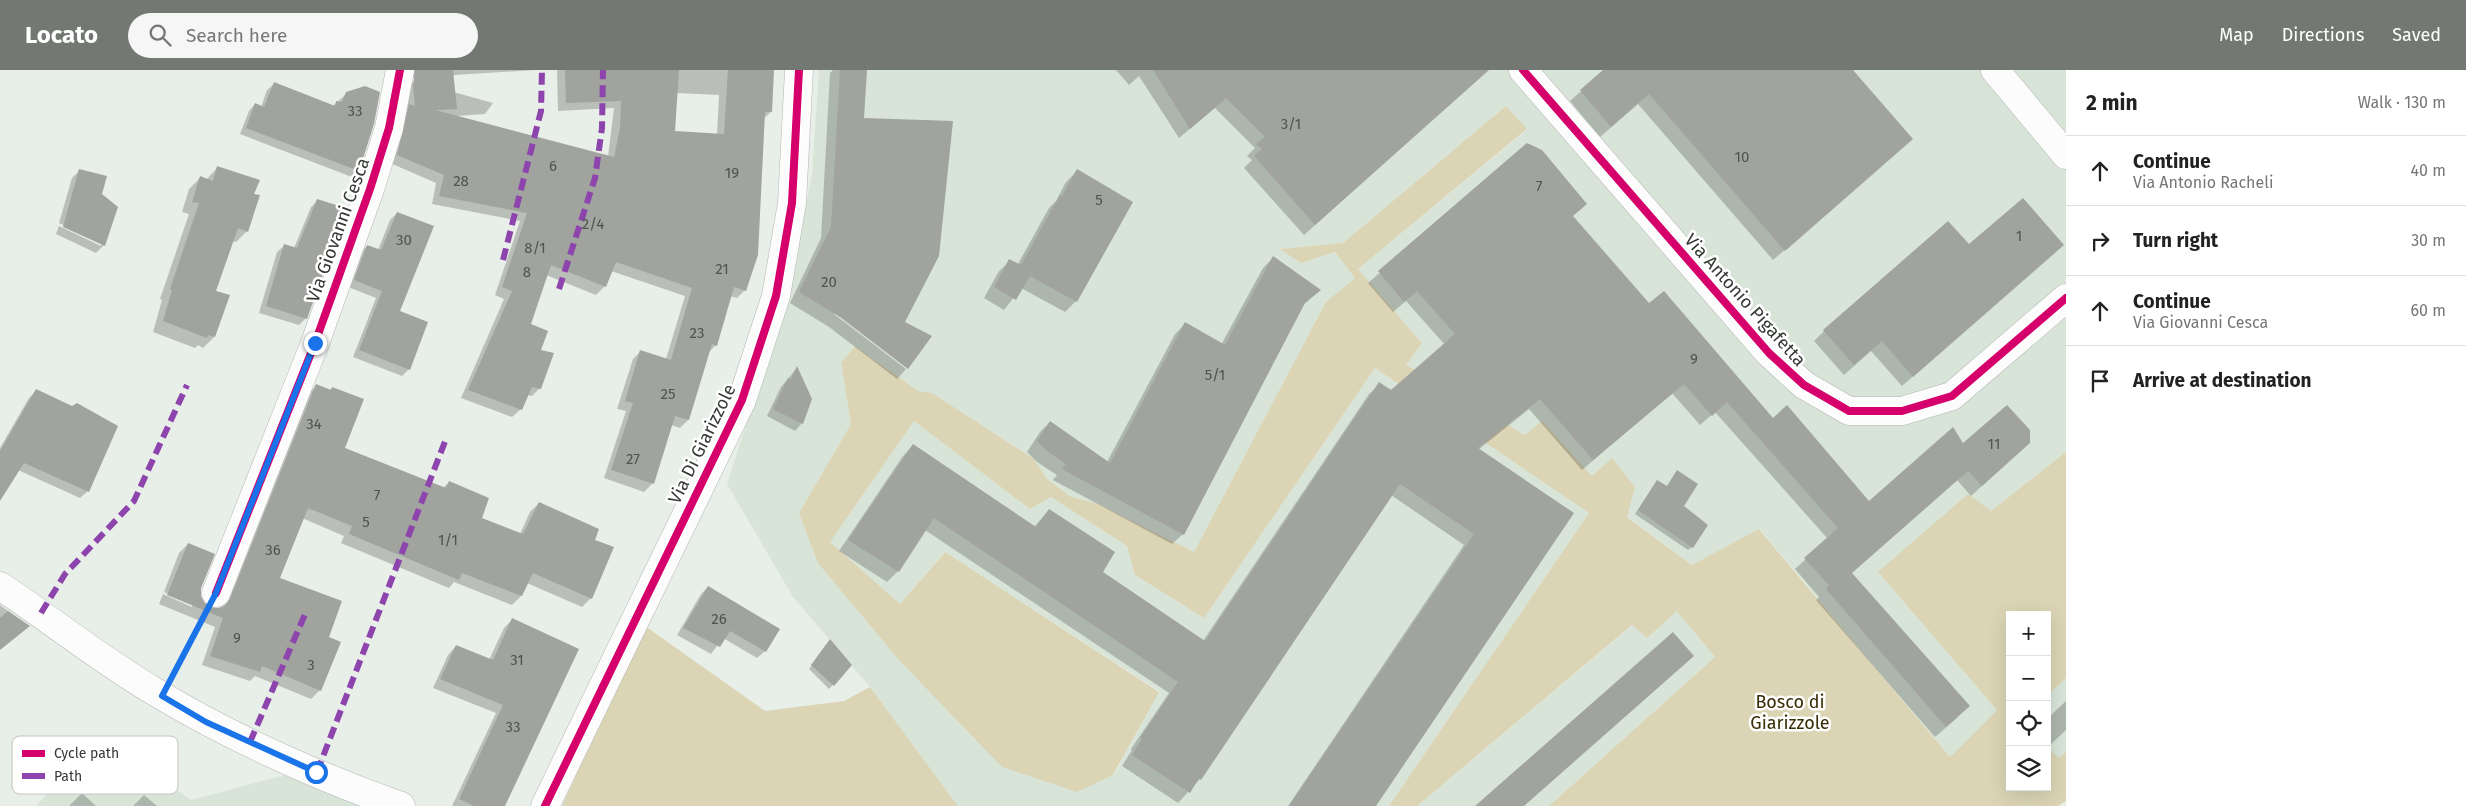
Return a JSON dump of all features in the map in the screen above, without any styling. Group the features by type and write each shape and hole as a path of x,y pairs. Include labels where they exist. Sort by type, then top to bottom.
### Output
{"street":[{"name":"Via Giovanni Cesca","path":"216,593 308,361 370,189 389,128 401,75 400,70"},
{"name":"Via Di Giarizzole","path":"545,806 742,400 776,296 789,222 792,203 798,70"},
{"name":"Via Antonio Pigafetta","path":"1523,70 1769,353 1804,386 1849,411 1902,411 1952,396 2066,298"},
{"path":"1995,70 2066,155"},
{"path":"0,586 41,613 99,656 162,696 224,730 316,772 401,806"}],"path":[{"path":"162,696 216,593"}],"shaded area":[{"path":"819,70 2066,70 2066,452 1991,511 1878,572 1997,710 1950,757 1760,529 1692,565 1627,516 1635,487 1612,458 1592,476 1542,421 1525,435 1406,365 1422,343 1358,269 1527,130 1506,106 1343,243 1281,249 1301,263 1335,252 1355,278 1326,303 1194,552 1098,504 1071,497 1047,479 1034,459 932,393 918,391 855,346 841,363 851,424 799,513 818,563 1114,775 1159,691 944,552 900,604 830,542 914,421 1030,509 1051,497 1127,546 1135,575 1204,618 1375,368 1589,513 1389,806 958,806 870,687 793,597 727,484 790,288 812,174"},
{"path":"1677,610 1715,657 1549,806 1417,806 1633,625 1647,638"},
{"path":"2066,678 2066,752 2059,758 2051,751 2051,692"},
{"path":"293,773 371,806 36,806 47,794 178,794 178,791 191,800"}],"green space":[{"name":"Bosco di Giarizzole","path":"1506,106 1527,129 1358,269 1422,343 1406,365 1525,435 1542,421 1592,476 1612,458 1635,487 1627,517 1692,565 1759,529 1950,757 1997,710 1878,572 1968,494 1991,511 2066,452 2066,678 2051,692 2051,611 2006,611 2006,791 2051,791 2051,751 2059,758 2066,752 2066,801 2058,806 1549,806 1715,657 1677,611 1647,638 1632,625 1417,806 1389,806 1589,513 1375,368 1204,618 1135,575 1127,546 1051,497 1030,509 914,421 830,542 900,604 945,552 1159,692 1113,775 1077,792 1002,767 900,661 818,563 799,513 851,424 841,363 855,346 918,391 932,393 1034,459 1047,479 1071,497 1098,504 1194,552 1326,302 1355,278 1335,252 1301,263 1280,249 1343,243"},
{"path":"645,626 765,711 844,701 870,687 958,806 562,806"}],"building":[{"path":"415,70 453,70 457,109 435,110 614,157 620,128 621,101 566,103 565,70 679,70 675,131 724,134 728,70 774,70 772,112 765,112 758,255 746,291 734,287 717,346 712,344 689,420 675,416 654,484 611,470 633,403 625,401 640,350 671,360 692,288 616,262 606,287 551,265 531,324 548,331 541,350 554,353 541,389 532,387 522,410 468,390 512,291 502,287 527,213 439,196 444,175 397,155 409,104 415,106 413,87"},
{"path":"840,70 867,70 864,118 953,121 939,256 905,322 932,336 908,369 840,317 799,292 831,227"},
{"path":"1153,70 1489,70 1315,225 1254,156 1262,149 1256,144 1265,137 1226,98 1190,129"},
{"path":"1603,70 1853,70 1913,139 1785,251 1649,94 1611,127 1580,90"},
{"path":"274,82 335,106 336,101 342,102 346,92 365,86 380,92 374,124 359,171 246,128 255,103 264,107"},
{"path":"1527,143 1542,150 1587,204 1573,216 1649,303 1664,291 1773,418 1787,405 1869,501 1953,427 1963,443 2007,405 2030,430 2030,443 1982,486 1968,471 1852,573 1970,706 1946,727 1826,589 1829,585 1804,558 1838,528 1727,402 1712,416 1684,384 1593,460 1540,399 1478,448 1574,513 1376,806 1289,806 1474,534 1400,484 1201,780 1199,778 1190,793 1132,755 1142,739 1140,738 1178,682 934,518 899,572 848,540 913,444 1036,527 1049,509 1115,552 1103,572 1205,641 1379,382 1391,390 1455,334 1417,291 1404,302 1378,271"},
{"path":"217,166 260,180 254,194 260,195 248,232 238,228 216,291 230,295 215,337 208,335 207,338 163,321 172,290 170,289 199,203 192,202 200,176 213,181"},
{"path":"79,169 107,176 102,194 118,207 105,246 63,227"},
{"path":"1077,169 1133,202 1077,302 1030,276 1016,300 994,287 1009,259 1021,265 1060,195 1062,196"},
{"path":"2023,198 2064,245 1913,377 1882,341 1854,365 1823,330 1948,221 1969,244"},
{"path":"317,199 346,208 307,319 266,306 284,244 297,248"},
{"path":"397,212 434,226 400,311 428,322 410,370 359,350 382,291 354,280 367,245 381,250"},
{"path":"1273,256 1321,290 1305,303 1184,535 1062,469 1066,464 1047,451 1037,441 1050,421 1110,463 1185,322 1225,345"},
{"path":"797,366 812,399 803,424 773,409 788,378 791,379"},
{"path":"316,384 331,390 332,387 364,399 345,448 446,488 449,481 489,498 482,518 523,534 539,502 599,529 595,540 614,547 592,599 533,573 522,596 462,573 459,580 349,534 352,526 308,508 280,578 342,601 329,637 341,642 321,691 262,666 260,672 210,656 223,618 167,595 188,543 215,554 201,588 201,596 204,602 210,607 218,608 225,606 230,599"},
{"path":"36,389 72,406 77,403 118,426 89,492 24,463 0,501 0,451"},
{"path":"1677,470 1698,484 1684,506 1708,525 1693,548 1638,510 1657,480 1667,486"},
{"path":"708,586 780,629 766,652 730,631 720,647 683,628"},
{"path":"8,611 30,626 0,650 0,618"},
{"path":"512,618 579,649 505,806 474,806 459,799 503,705 440,679 456,645 493,660"},
{"path":"1673,632 1694,656 1524,806 1475,806"},
{"path":"830,639 852,665 834,686 811,665"}],"marked path":[{"path":"503,260 541,111 542,70"},
{"path":"559,289 595,178 602,128 603,70"},
{"path":"41,613 65,574 134,501 187,385"},
{"path":"317,772 446,439"},
{"path":"250,742 306,612"}],"cycle path":[{"path":"216,593 315,343 370,189 389,128 400,70"},
{"path":"545,806 742,400 776,296 792,203 799,70"},
{"path":"1523,70 1769,353 1804,385 1849,411 1902,411 1952,396 2066,298"}],"route":[{"path":"315,343 216,593 162,696 206,722 316,772"}]}
